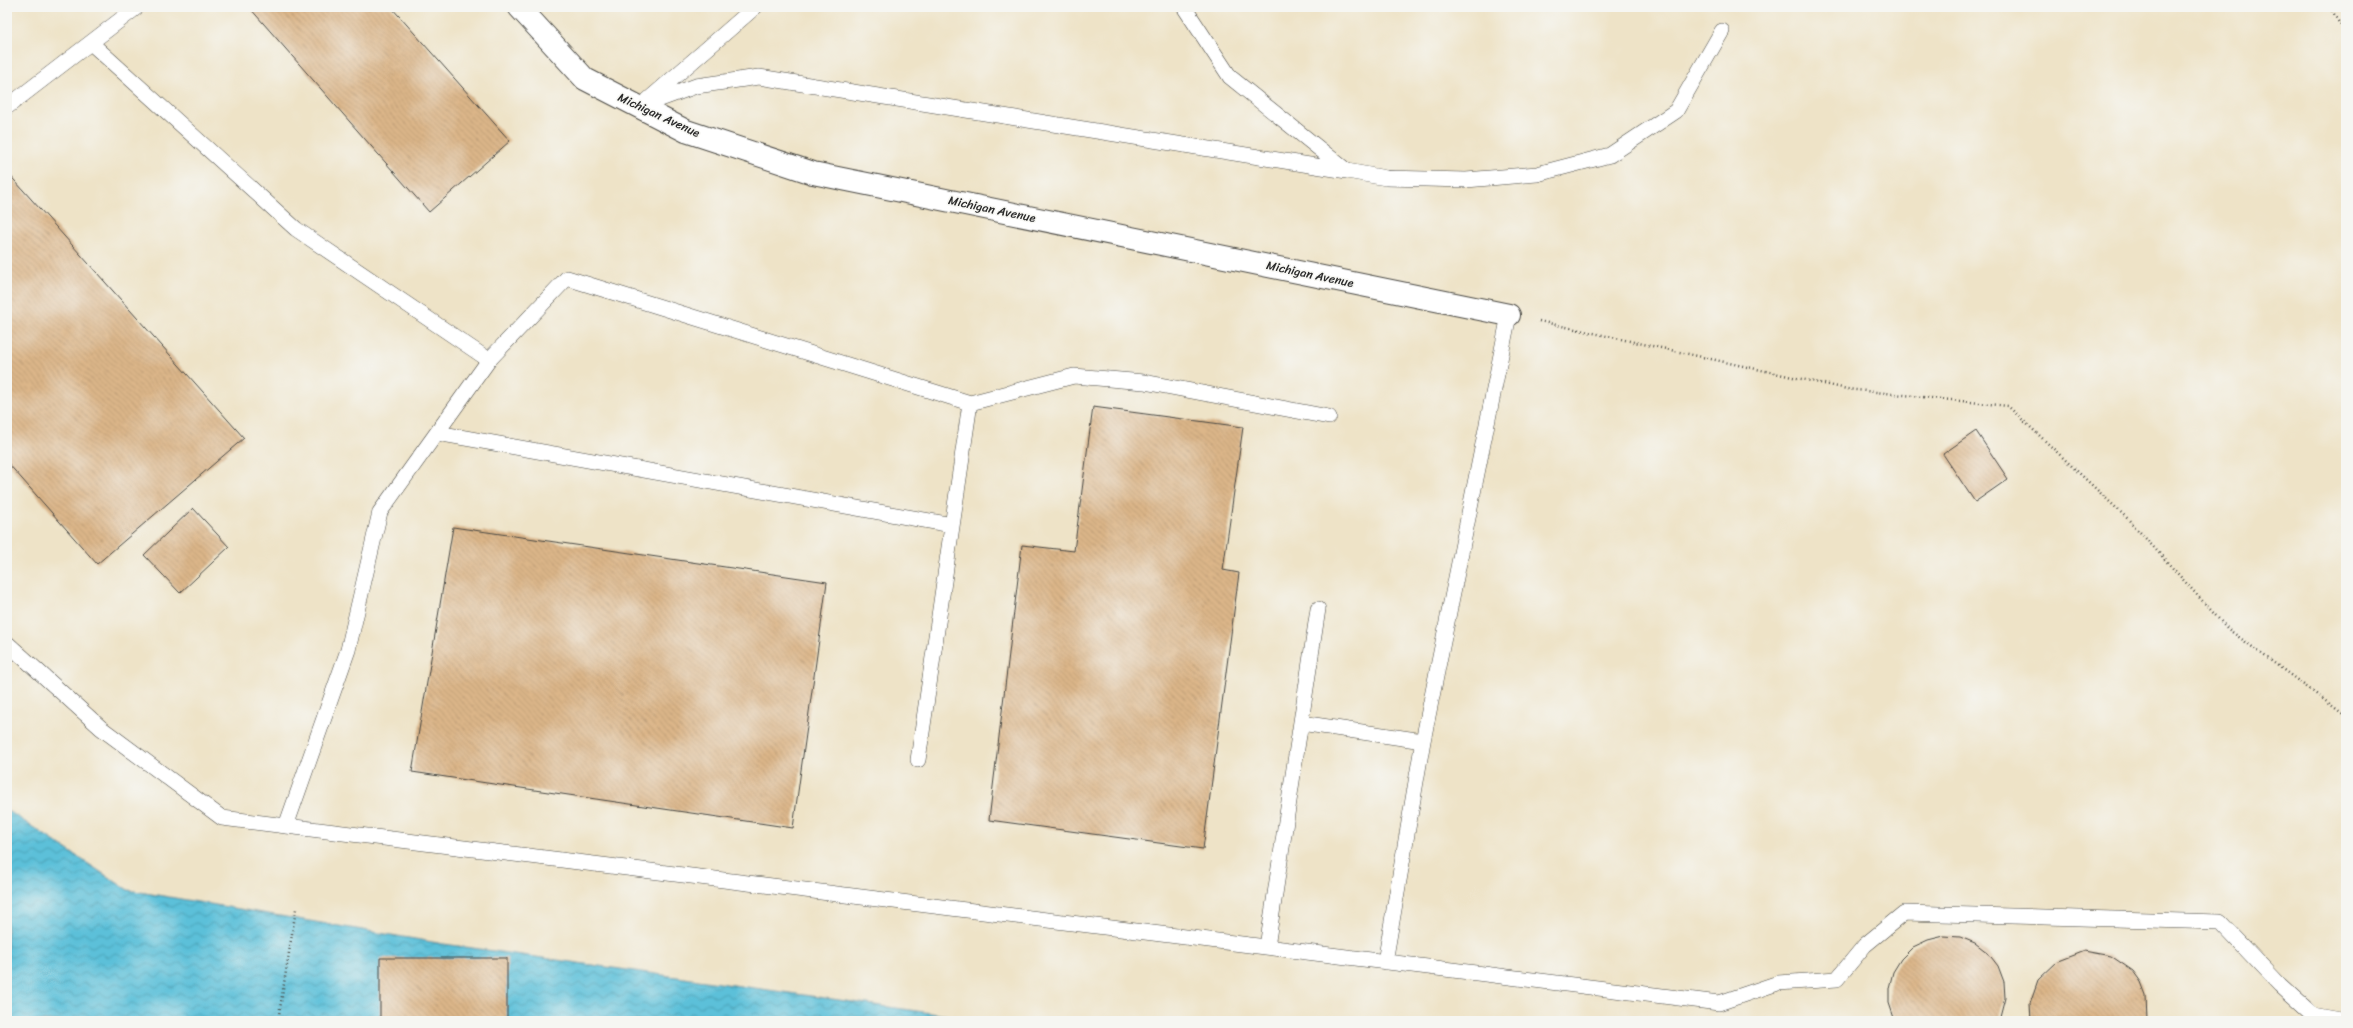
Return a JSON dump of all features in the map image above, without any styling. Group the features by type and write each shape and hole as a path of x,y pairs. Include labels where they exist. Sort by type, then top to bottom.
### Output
{"street":[{"name":"Michigan Avenue","path":"519,7 585,79 686,131 813,173 1509,314"}],"lane":[{"path":"7,107 137,7"},
{"path":"639,107 755,7"},
{"path":"1184,7 1230,77 1347,171"},
{"path":"639,107 696,86 759,77 1386,178 1466,180 1536,174 1610,156 1676,111 1722,31"},
{"path":"91,42 296,230 489,360"},
{"path":"286,826 348,650 380,512 489,360 567,278 970,403 1074,376 1144,382 1329,417"},
{"path":"1385,962 1423,741 1509,314"},
{"path":"918,760 970,403"},
{"path":"437,433 952,525"},
{"path":"1266,947 1318,609"},
{"path":"7,643 101,728 222,818 1719,1003 1778,983 1837,979 1865,945 1904,913 2220,922 2280,984 2313,1015 2346,1021"},
{"path":"1301,723 1423,741"}],"path":[{"path":"2330,7 2346,35"},
{"path":"1509,314 1847,389 2008,406 2128,519 2228,629 2346,716"},
{"path":"278,1021 296,909"}],"water":[{"path":"7,810 128,890 444,944 987,1021 7,1021"}],"building":[{"path":"249,7 391,7 510,141 429,212"},
{"path":"7,172 244,438 97,564 7,462"},
{"path":"1093,407 1243,427 1223,570 1239,573 1203,849 989,820 1022,545 1074,551"},
{"path":"1976,431 2008,479 1975,502 1943,454"},
{"path":"193,508 229,547 180,593 144,555"},
{"path":"453,527 827,582 793,828 412,772"},
{"path":"1944,936 1960,937 1975,943 1988,953 1998,966 2004,982 2005,998 1999,1021 1895,1021 1889,1003 1889,988 1893,972 1901,959 1913,947 1928,940"},
{"path":"2084,951 2111,956 2133,971 2141,982 2146,995 2147,1021 2031,1021 2030,1003 2038,980 2058,961"},
{"path":"380,958 507,958 507,1021 380,1021"}]}
